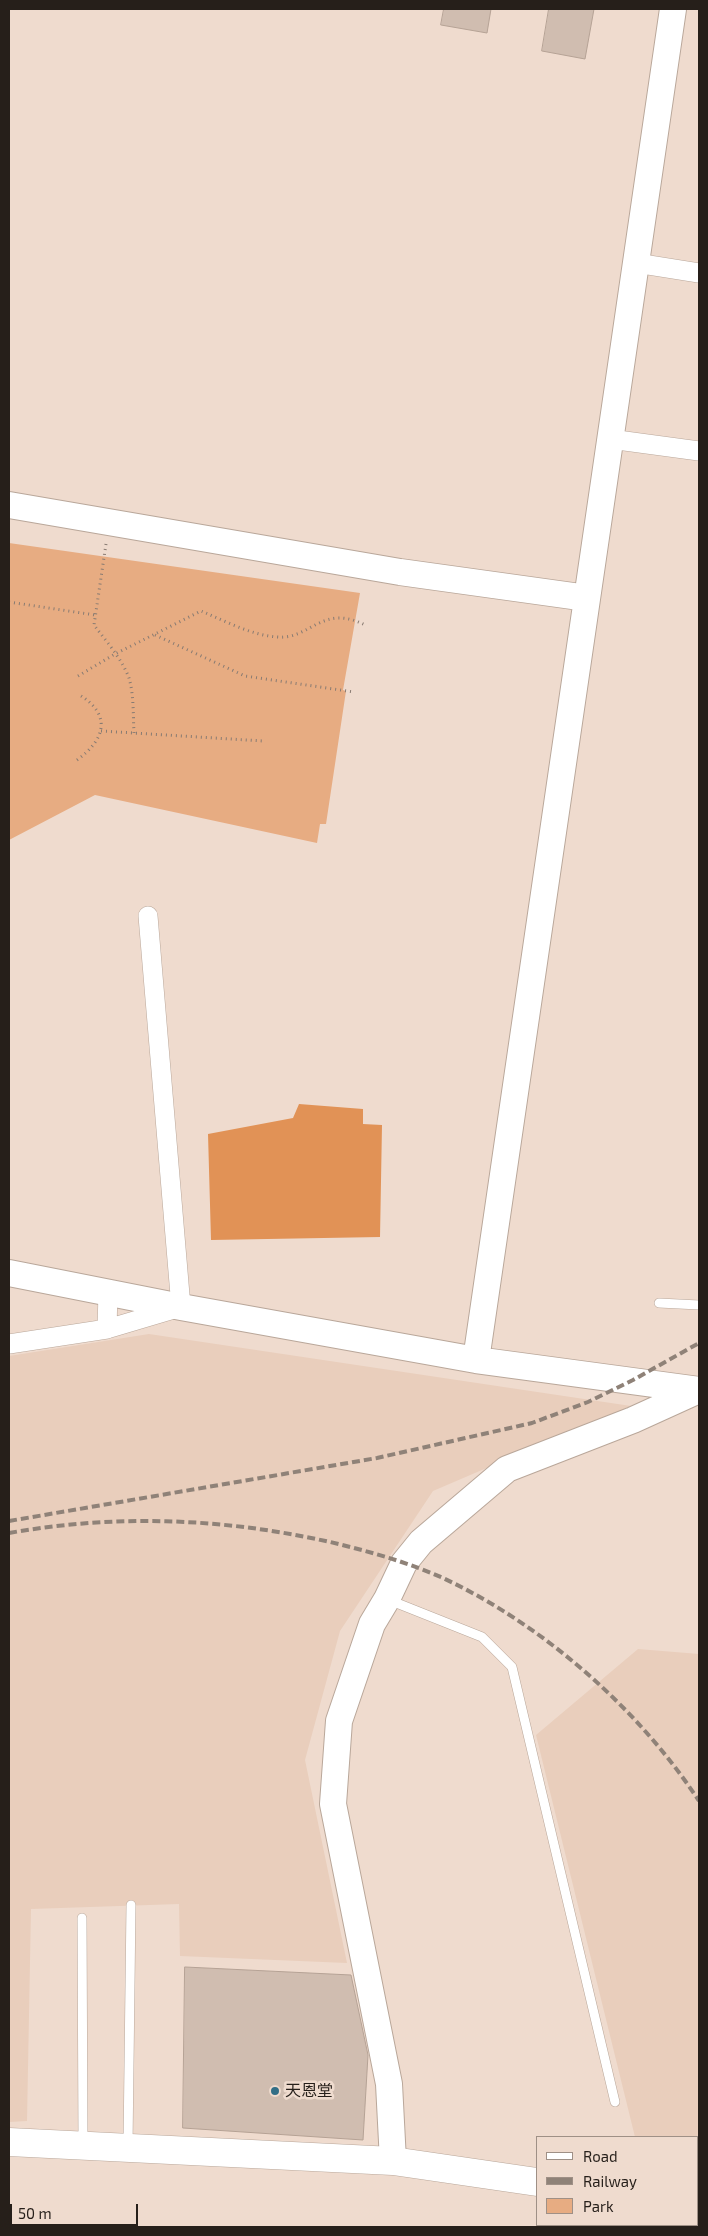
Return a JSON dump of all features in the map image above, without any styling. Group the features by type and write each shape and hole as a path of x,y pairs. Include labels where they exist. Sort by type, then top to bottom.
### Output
{"highway":[{"path":"9,2142 393,2161 536,2182"}],"street":[{"path":"476,1360 673,9"},
{"path":"636,262 699,273"},
{"path":"610,439 699,451"},
{"path":"9,505 400,572 587,598"},
{"path":"148,916 181,1307"},
{"path":"9,1273 181,1307 476,1360 699,1390 634,1420 507,1469 421,1542 404,1563 387,1599 372,1624 340,1720 333,1804 389,2084 393,2161"},
{"path":"107,1329 108,1292"},
{"path":"9,1344 107,1329 181,1307"}],"lane":[{"path":"659,1303 699,1305"},
{"path":"387,1599 482,1637 512,1667 527,1723 615,2102"},
{"path":"128,2148 130,1905"},
{"path":"82,1918 83,2146"}],"path":[{"path":"106,544 94,625 116,654 128,676 132,691 134,733"},
{"path":"9,602 95,615"},
{"path":"78,676 116,654 201,611 258,634 278,637 292,635 325,619 340,618 360,622 367,626"},
{"path":"155,634 245,676 354,692"},
{"path":"77,760 95,745 101,731 102,719 96,708 78,694"},
{"path":"101,731 263,741"}],"shaded area":[{"path":"299,1104 363,1109 363,1124 382,1125 380,1237 211,1240 208,1134 293,1118"},
{"path":"149,1334 631,1406 433,1491 340,1631 305,1760 347,1963 180,1956 179,1904 31,1909 27,2121 9,2122 9,1356"},
{"path":"638,1649 699,1654 699,2182 698,2136 635,2136 536,1735"},
{"path":"654,2226 668,2227 566,2227"}],"green space":[{"path":"9,543 360,593 343,690 346,691 326,824 320,824 317,843 95,795 9,840"}],"building":[{"path":"444,9 491,9 487,33 441,25"},
{"path":"549,9 594,9 585,59 542,51"},
{"name":"天恩堂","path":"185,1967 351,1975 368,2055 363,2140 183,2128"}],"railway":[{"path":"9,1521 377,1458 532,1423 588,1402 633,1380 699,1343"},
{"path":"9,1533 49,1527 130,1521 210,1524 250,1528 330,1542 387,1557 429,1572 480,1597 517,1620 586,1672 618,1702 647,1734 675,1767 699,1801"}],"place":[{"name":"天恩堂","path":"275,2091"}]}
